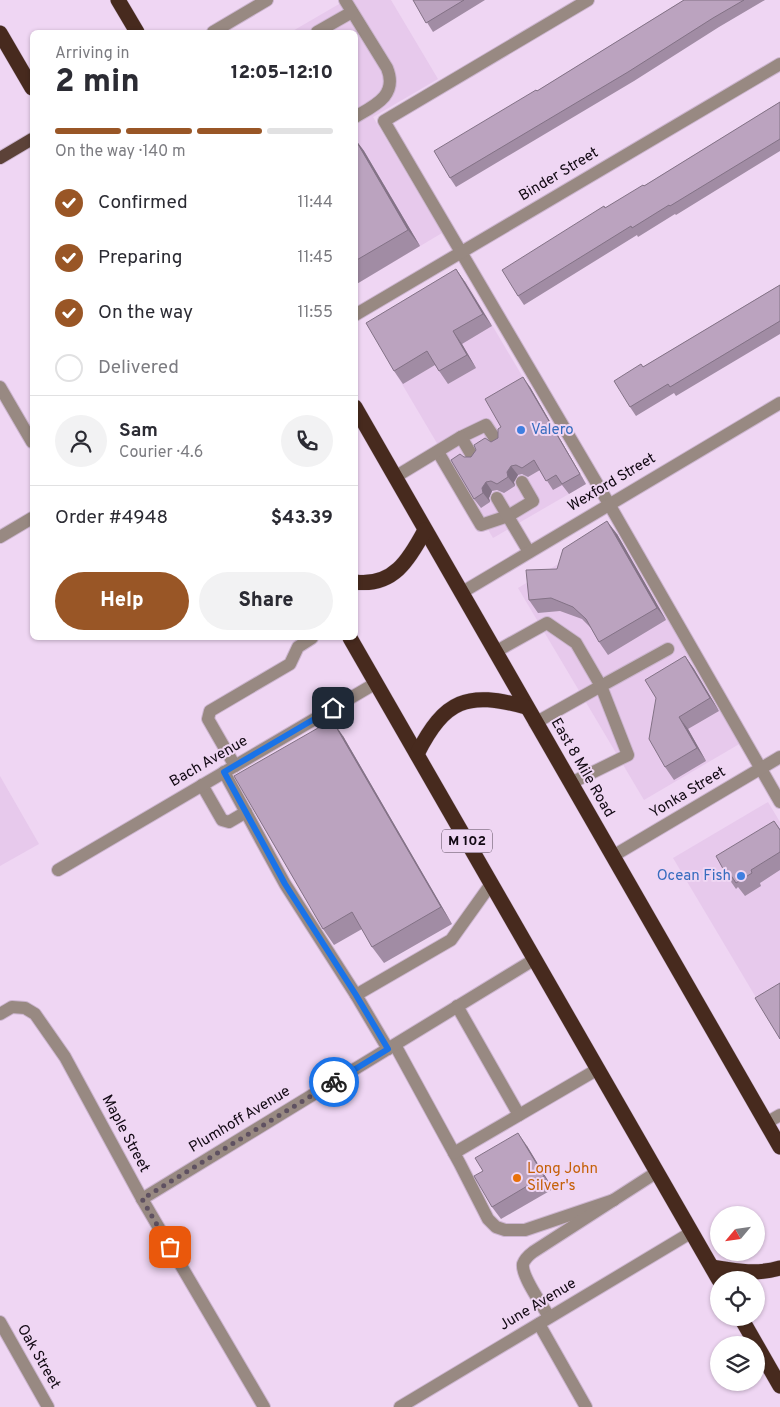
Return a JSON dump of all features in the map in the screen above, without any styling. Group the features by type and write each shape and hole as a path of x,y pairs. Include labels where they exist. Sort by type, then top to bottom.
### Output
{"highway":[{"path":"118,0 136,30"},
{"path":"0,33 30,85"},
{"name":"East 8 Mile Road","path":"358,412 780,1147"},
{"path":"358,583 365,584 379,581 392,575 403,566 425,530"},
{"name":"M 102","path":"351,640 714,1271"},
{"path":"417,754 429,731 439,718 450,709 463,703 480,699 500,700 526,707"},
{"path":"765,1272 780,1268"},
{"path":"746,1326 780,1386"}],"main road":[{"path":"0,158 30,140"}],"street":[{"path":"216,30 250,4 267,0"},
{"path":"345,0 387,68 391,78 389,89 384,97 371,108 358,115"},
{"path":"588,0 384,121 609,504 780,802"},
{"path":"320,30 352,12"},
{"name":"Binder Street","path":"358,313 780,64"},
{"path":"0,388 30,439"},
{"name":"Wexford Street","path":"461,593 780,403"},
{"path":"395,477 461,437 486,425 498,443"},
{"path":"461,437 474,459"},
{"path":"438,452 481,525 508,516 533,501 522,482"},
{"path":"497,498 529,552"},
{"path":"0,537 30,519"},
{"path":"495,652 547,623 576,643 602,686 628,755 571,783"},
{"path":"309,640 298,647 290,664 210,711 208,718 246,812 285,884 391,1047 454,1154 488,1219 496,1227 505,1230 526,1230 614,1200"},
{"path":"536,722 668,648"},
{"name":"Bach Avenue","path":"58,870 376,684"},
{"name":"Yonka Street","path":"613,856 780,757"},
{"path":"202,785 222,820 229,822 246,812"},
{"path":"356,995 452,940 491,884"},
{"name":"Plumhoff Avenue","path":"142,1199 535,959"},
{"path":"458,1006 519,1115"},
{"name":"Maple Street","path":"0,1014 12,1007 25,1008 36,1014 65,1057 142,1199 264,1407"},
{"path":"454,1154 598,1069"},
{"path":"766,1124 780,1115"},
{"path":"586,1407 544,1320 523,1265 526,1258 533,1252 657,1172"},
{"name":"June Avenue","path":"400,1407 692,1232"},
{"name":"Oak Street","path":"0,1322 48,1407"}],"shaded area":[{"path":"346,0 391,0 438,79 373,117 442,233 358,283 358,30 294,30"},
{"path":"466,281 586,484 493,538 373,335"},
{"path":"615,530 741,743 644,800 518,588"},
{"path":"0,776 39,844 0,866"},
{"path":"768,802 780,822 780,1038 673,858"}],"building":[{"path":"413,0 464,0 426,23"},
{"path":"684,0 744,0 628,72 450,178 434,151 537,91"},
{"path":"780,102 780,139 670,206 632,228 631,226 518,296 502,270 604,206 605,208 644,186"},
{"path":"358,144 408,230 358,259"},
{"path":"456,269 483,314 453,331 467,355 439,371 427,351 394,371 366,323"},
{"path":"780,285 780,321 670,387 668,384 630,407 614,381 641,364 643,367"},
{"path":"523,377 580,474 562,484 556,475 546,481 534,460 522,468 516,465 511,466 507,472 508,477 497,484 491,481 486,482 482,488 483,493 474,499 451,460 460,454 464,457 471,457 476,450 474,445 485,438 491,442 498,438 498,429 501,427 485,399"},
{"path":"607,521 657,608 599,642 586,619 573,607 551,598 529,600 526,570 557,569 563,549"},
{"path":"685,656 710,698 679,717 697,748 665,767 649,739 656,698 645,680"},
{"path":"332,720 441,907 372,947 352,912 323,929 234,776"},
{"path":"774,821 780,830 780,852 751,870 752,873 736,883 730,874 727,876 716,856"},
{"path":"780,983 780,1039 755,998"},
{"name":"Long John Silver's","path":"518,1133 544,1176 492,1207 474,1176 483,1171 475,1158"}],"way so far":[{"path":"170,1247 142,1199 334,1082"}],"place":[{"name":"Valero","path":"521,430"},
{"name":"Ocean Fish","path":"741,876"},
{"name":"Long John Silver's","path":"517,1178"}],"route":[{"path":"333,708 224,772 285,884 388,1049 334,1082"}]}
